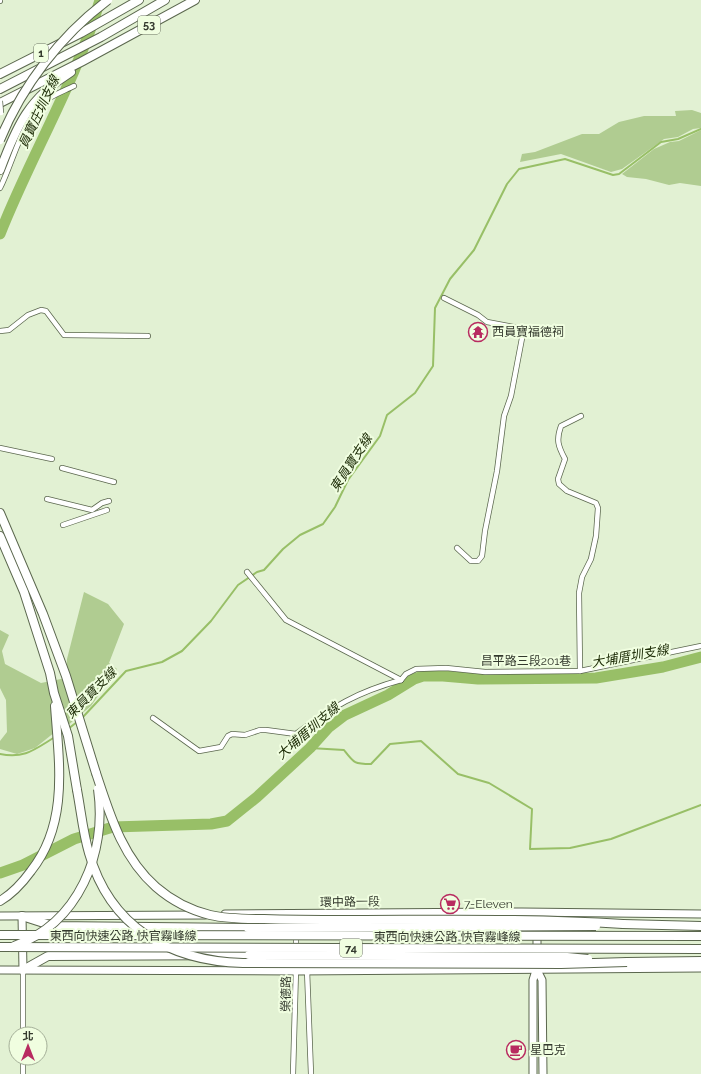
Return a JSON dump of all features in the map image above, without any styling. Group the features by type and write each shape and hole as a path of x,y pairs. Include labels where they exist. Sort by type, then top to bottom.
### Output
{"highway":[{"path":"0,140 32,80 83,19 108,0"},
{"name":"1","path":"0,74 81,33 139,0"},
{"name":"1","path":"0,88 101,37 165,0"},
{"name":"53","path":"0,102 46,79 82,64 103,49 194,0"},
{"path":"0,170 18,124 41,95 82,64"},
{"path":"0,513 43,614 66,676 96,773 120,840 128,855 141,873 157,888 177,902 209,915 233,918 282,920 579,921 623,924"},
{"path":"0,536 24,592 68,736 86,841 97,876 111,902 127,920 151,940 175,952 217,963 561,964 627,962"},
{"path":"0,901 22,882 39,861 51,836 58,811 59,756 54,693"},
{"path":"0,949 19,944 49,926 70,905 78,893 92,865 99,838 100,811 96,773"},
{"name":"74","path":"22,916 53,926 248,928 579,928 623,924 701,926"},
{"name":"東西向快速公路 快官霧峰線","path":"0,935 701,936"},
{"name":"東西向快速公路 快官霧峰線","path":"0,949 701,949"},
{"name":"74","path":"23,970 48,956 249,955 567,957 627,962 701,961"}],"street":[{"path":"0,188 30,120 38,108 50,98 74,86"},
{"path":"0,102 1,115"},
{"path":"444,298 478,315 487,322 519,328 523,333 512,396 504,416 497,471 485,531 482,556 478,561 471,561 457,548"},
{"path":"0,332 9,330 28,315 41,310 46,311 64,335 148,336"},
{"path":"580,671 580,584 591,559 596,536 598,508 596,504 567,491 559,484 558,479 565,460 557,444 557,438 561,426 581,416"},
{"path":"0,448 52,459"},
{"path":"62,468 114,482"},
{"path":"47,499 92,510 102,503 109,502"},
{"path":"63,525 107,510"},
{"path":"247,572 286,620 401,680"},
{"name":"昌平路三段201巷","path":"153,718 195,749 204,751 221,747 228,736 232,734 245,735 260,730 266,730 296,734 328,710 372,688 401,680 406,674 416,669 446,668 485,672 580,671 701,646"},
{"path":"533,1074 533,980 537,970 537,912"},
{"name":"環中路一段","path":"0,916 537,912 701,914"},
{"name":"榮德路","path":"293,1074 296,914"},
{"name":"榮德路","path":"306,914 311,1074"},
{"path":"22,916 23,1026"},
{"path":"0,970 307,971 701,968"},
{"path":"537,970 542,980 543,1074"}],"green space":[{"path":"692,110 701,113 701,128 693,129 678,137 664,139 622,169 611,172 561,154 520,162 522,154 535,152 582,134 599,134 619,122 644,116 676,116 675,111"},
{"path":"701,130 701,186 680,183 669,185 646,179 627,177 622,174 654,149 670,142 679,141"},
{"path":"84,592 108,604 124,624 109,663 117,669 91,706 67,726 55,732 35,748 17,754 0,749 0,741 7,732 6,700 0,688 0,630 9,635 2,651 5,664 41,683 66,678 67,659"}],"waterway":[{"name":"員寶庄圳支線","path":"0,234 25,176 79,60 100,0"},
{"name":"東員寶支線","path":"82,718 126,671 162,662 182,651 211,621 238,585 257,572 264,570 283,549 300,535 323,524 335,507 348,480 380,436 387,415 415,393 433,366 435,308 450,279 474,250 507,184 519,169 565,159 613,175 619,174 661,142 678,139 701,129"},
{"name":"大埔厝圳支線","path":"0,873 23,865 74,839 113,827 211,824 227,821 257,797 310,748 328,728 345,715 388,695 414,679 423,676 478,679 596,678 663,667 701,657"},
{"name":"東員寶支線","path":"68,729 77,722"},
{"name":"東員寶支線","path":"0,754 23,754 35,749 55,737"},
{"path":"310,748 344,750 355,762 361,764 371,764 390,744 421,741 458,774 489,783 532,809 530,849 570,848 611,839 701,805"}],"place":[{"name":"西員寶福德祠","path":"478,332"},
{"name":"7-Eleven","path":"450,904"},
{"name":"星巴克","path":"516,1050"}]}
